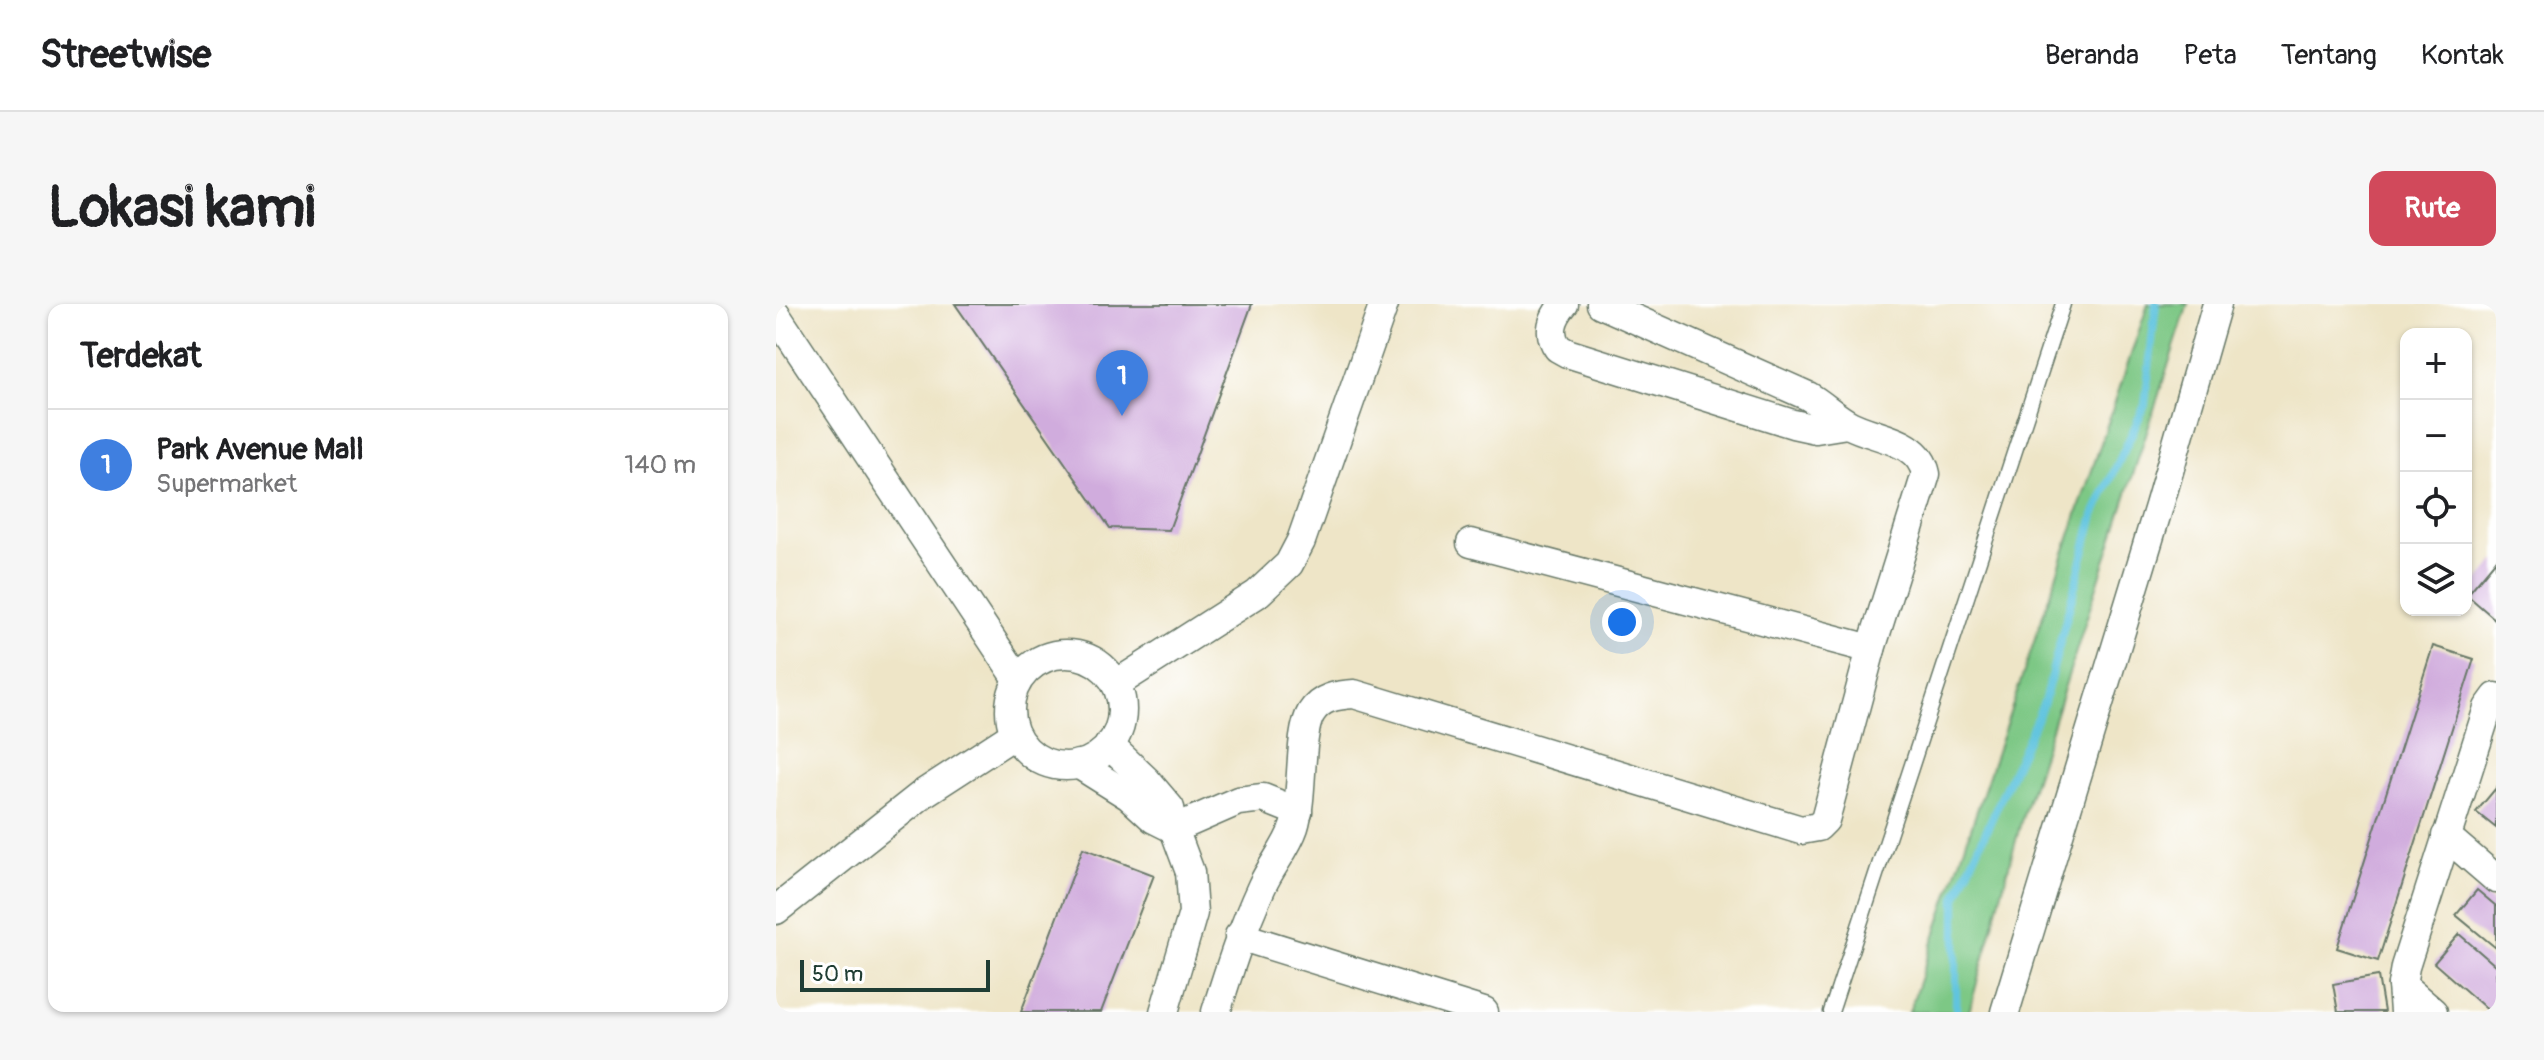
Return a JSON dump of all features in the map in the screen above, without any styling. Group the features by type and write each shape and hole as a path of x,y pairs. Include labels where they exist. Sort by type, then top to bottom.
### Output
{"street":[{"path":"1116,684 1257,594 1289,564 1301,541 1384,304"},
{"path":"1564,304 1551,331 1558,348 1567,353 1793,424 1816,429 1847,424"},
{"path":"1216,1012 1239,936 1264,881 1293,829 1298,812 1307,723 1317,706 1329,697 1354,694 1801,830 1811,829 1825,820 1871,649 1926,474 1921,460 1913,449 1847,424 1808,396 1601,304"},
{"path":"2005,1012 2217,304"},
{"path":"776,315 1018,679"},
{"path":"1471,543 1871,649"},
{"path":"1069,654 1088,658 1104,668 1116,684 1122,716 1118,731 1109,745 1095,757 1078,764 1059,765 1041,761 1025,749 1015,734 1010,716 1011,697 1018,679 1032,665 1049,656 1069,654"},
{"path":"2433,1012 2403,998 2446,836 2488,708 2496,697"},
{"path":"776,910 924,793 1015,734"},
{"path":"1109,745 1170,808 1174,829 1190,872 1193,913 1164,1012"},
{"path":"1078,764 1129,796 1154,819 1174,829"},
{"path":"1174,829 1238,801 1263,798 1298,812"},
{"path":"2446,836 2496,879"},
{"path":"1239,936 1484,1012"}],"lane":[{"path":"1831,1012 2063,304"}],"green space":[{"path":"2148,304 2188,304 2021,822 1969,1012 1909,1012"}],"building":[{"path":"955,304 1252,304 1169,530 1110,528"},
{"path":"2496,560 2496,620 2472,599 2472,589"},
{"path":"2433,646 2474,659 2378,961 2337,948"},
{"path":"2496,788 2496,828 2476,812"},
{"path":"1083,848 1154,875 1101,1012 1021,1012"},
{"path":"2477,890 2496,906 2496,948 2456,915"},
{"path":"2459,934 2496,966 2496,1012 2490,1012 2434,963"},
{"path":"2378,976 2384,1012 2338,1012 2333,984"}],"waterway":[{"path":"1956,1012 1956,898 2044,702 2094,515 2145,405 2156,304"}],"place":[{"name":"Park Avenue Mall","path":"1122,416"}]}
